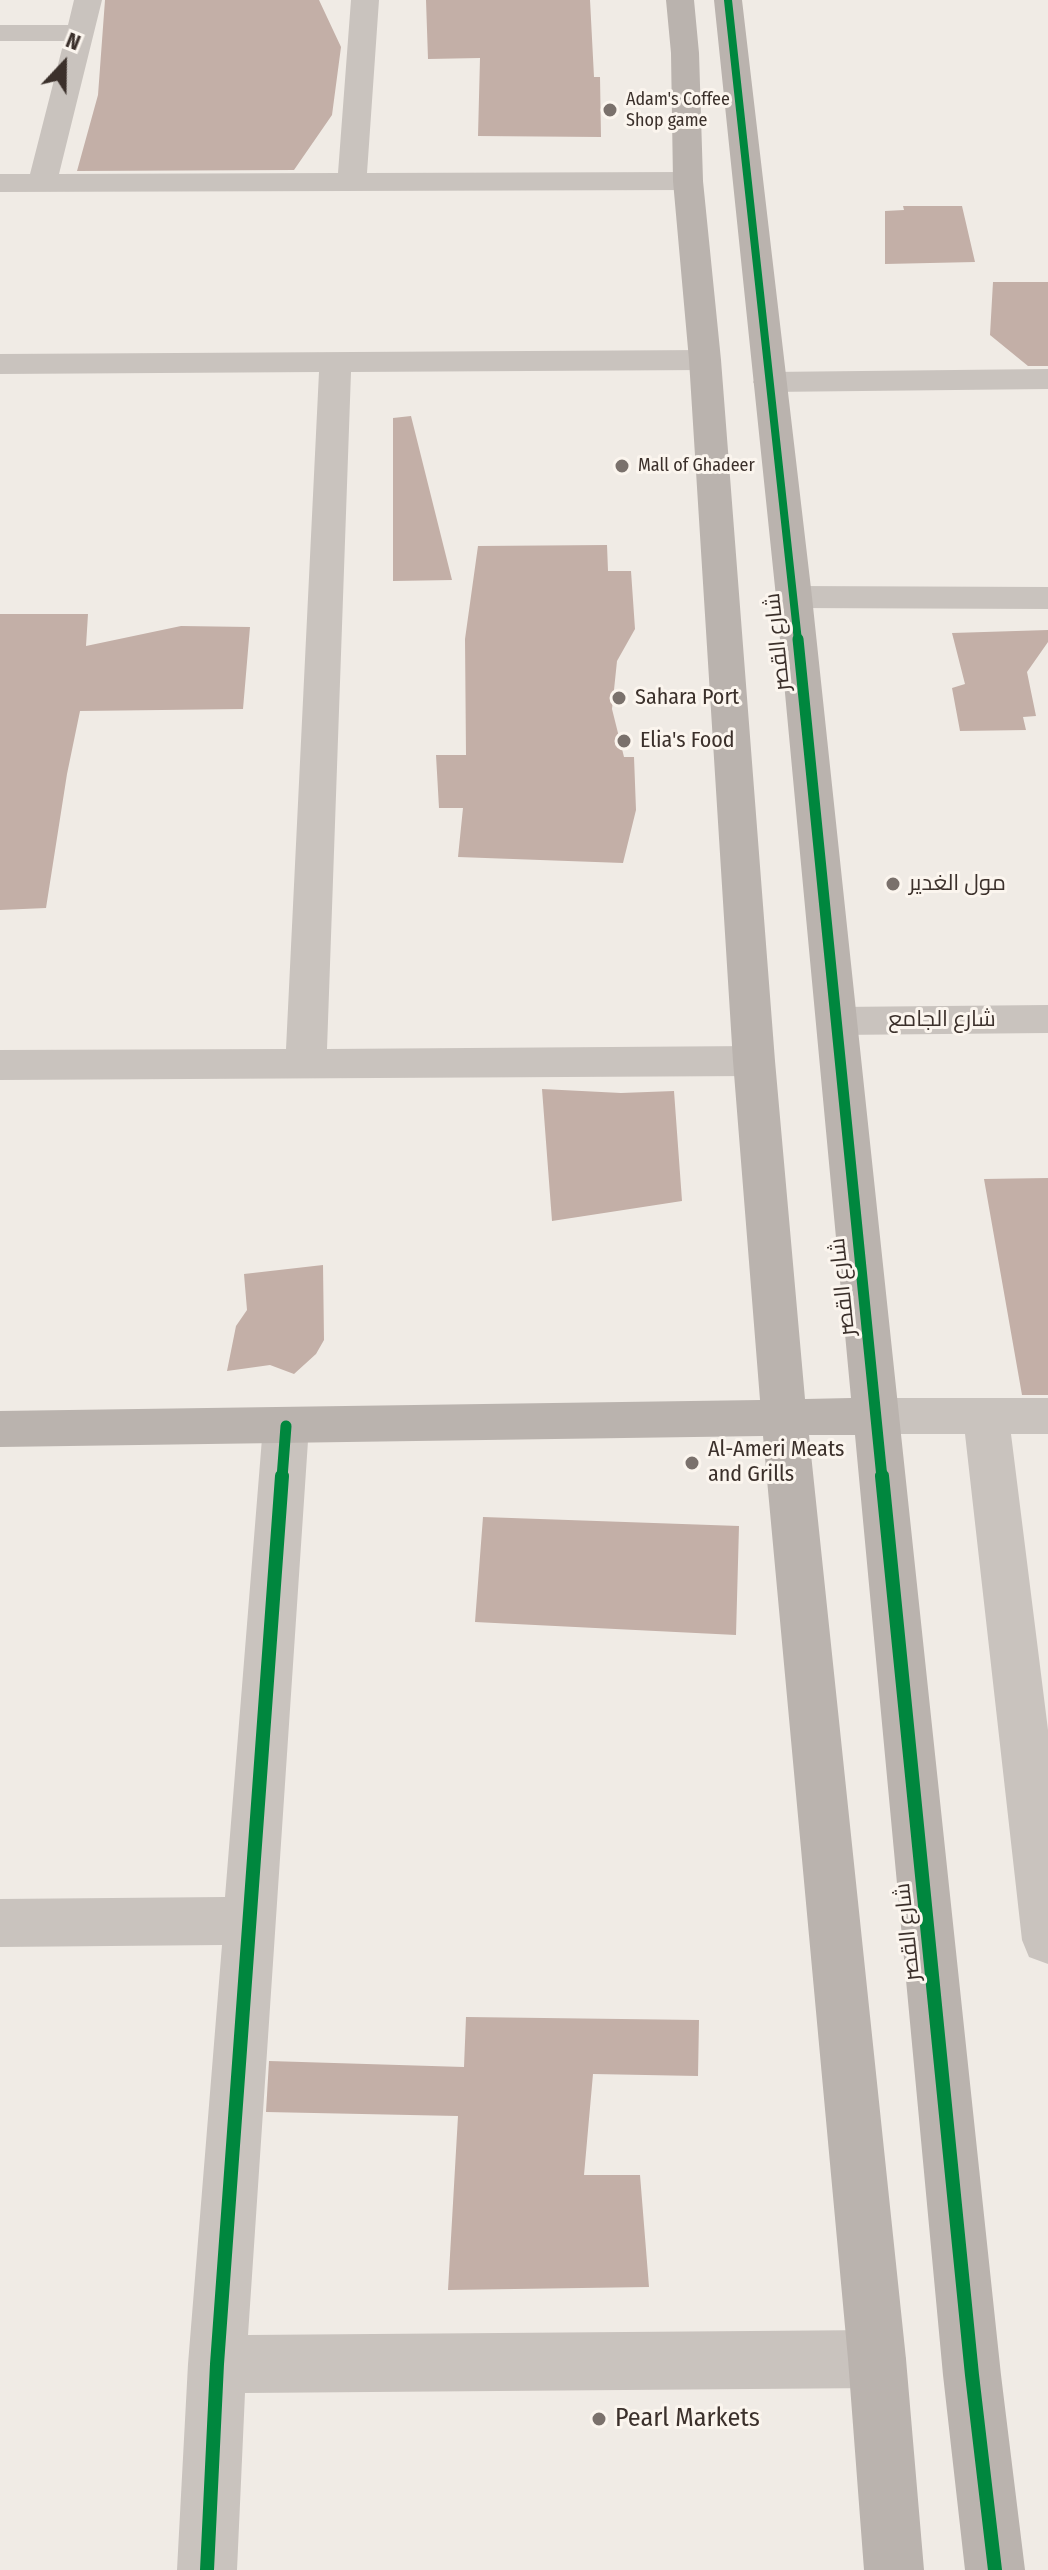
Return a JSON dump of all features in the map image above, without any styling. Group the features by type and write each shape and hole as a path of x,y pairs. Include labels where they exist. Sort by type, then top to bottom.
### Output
{"street":[{"path":"42,183 88,0"},
{"path":"352,182 365,0"},
{"path":"729,9 713,25 681,10 688,181 705,360 754,1061 784,1418 877,2359 894,2570"},
{"name":"شارع القصر","path":"729,9 794,597 972,2375 995,2570"},
{"path":"0,33 79,33"},
{"path":"686,96 711,88 738,95"},
{"path":"0,183 688,181"},
{"path":"0,364 705,360"},
{"path":"306,1064 335,362"},
{"path":"769,382 1048,379"},
{"path":"794,597 1048,598"},
{"name":"شارع الجامع","path":"837,1021 1048,1019"},
{"path":"0,1065 754,1061"},
{"path":"986,1416 1048,1940"},
{"path":"0,1429 1048,1416"},
{"path":"207,2570 217,2364 286,1426"},
{"path":"0,1923 248,1921"},
{"path":"217,2364 877,2359"}],"building":[{"path":"105,0 319,0 341,47 332,115 294,170 77,171 98,95"},
{"path":"426,0 590,0 594,77 600,77 601,137 478,136 480,58 428,59"},
{"path":"903,206 962,206 975,262 885,264 885,211 904,210"},
{"path":"993,282 1048,282 1048,366 1028,366 990,335"},
{"path":"411,416 452,580 393,581 393,418"},
{"path":"607,545 608,571 631,571 635,629 617,661 612,709 624,757 634,757 636,810 623,863 458,857 463,808 439,808 436,755 466,755 465,639 478,546"},
{"path":"0,614 88,614 86,646 181,626 250,627 243,709 80,711 46,908 0,910"},
{"path":"1048,630 1048,642 1027,672 1036,716 1023,717 1026,730 960,731 952,688 965,684 952,633"},
{"path":"542,1089 621,1093 674,1091 682,1201 552,1221"},
{"path":"1048,1178 1048,1395 1022,1395 984,1179"},
{"path":"323,1265 324,1340 316,1354 294,1374 270,1365 227,1371 236,1326 247,1310 244,1274"},
{"path":"483,1517 739,1526 736,1635 475,1622"},
{"path":"466,2017 699,2020 698,2076 593,2074 584,2175 640,2175 649,2287 448,2290 458,2116 266,2112 269,2061 464,2067"}],"cycle path":[{"path":"728,0 794,597 972,2375 995,2570"},
{"path":"207,2570 217,2364 286,1426"}],"place":[{"name":"Adam's Coffee Shop game","path":"610,110"},
{"name":"Mall of Ghadeer","path":"622,466"},
{"name":"Sahara Port","path":"619,698"},
{"name":"Elia's Food","path":"624,741"},
{"name":"مول الغدير","path":"893,884"},
{"name":"Al-Ameri Meats and Grills","path":"692,1463"},
{"name":"Pearl Markets","path":"599,2419"}]}
